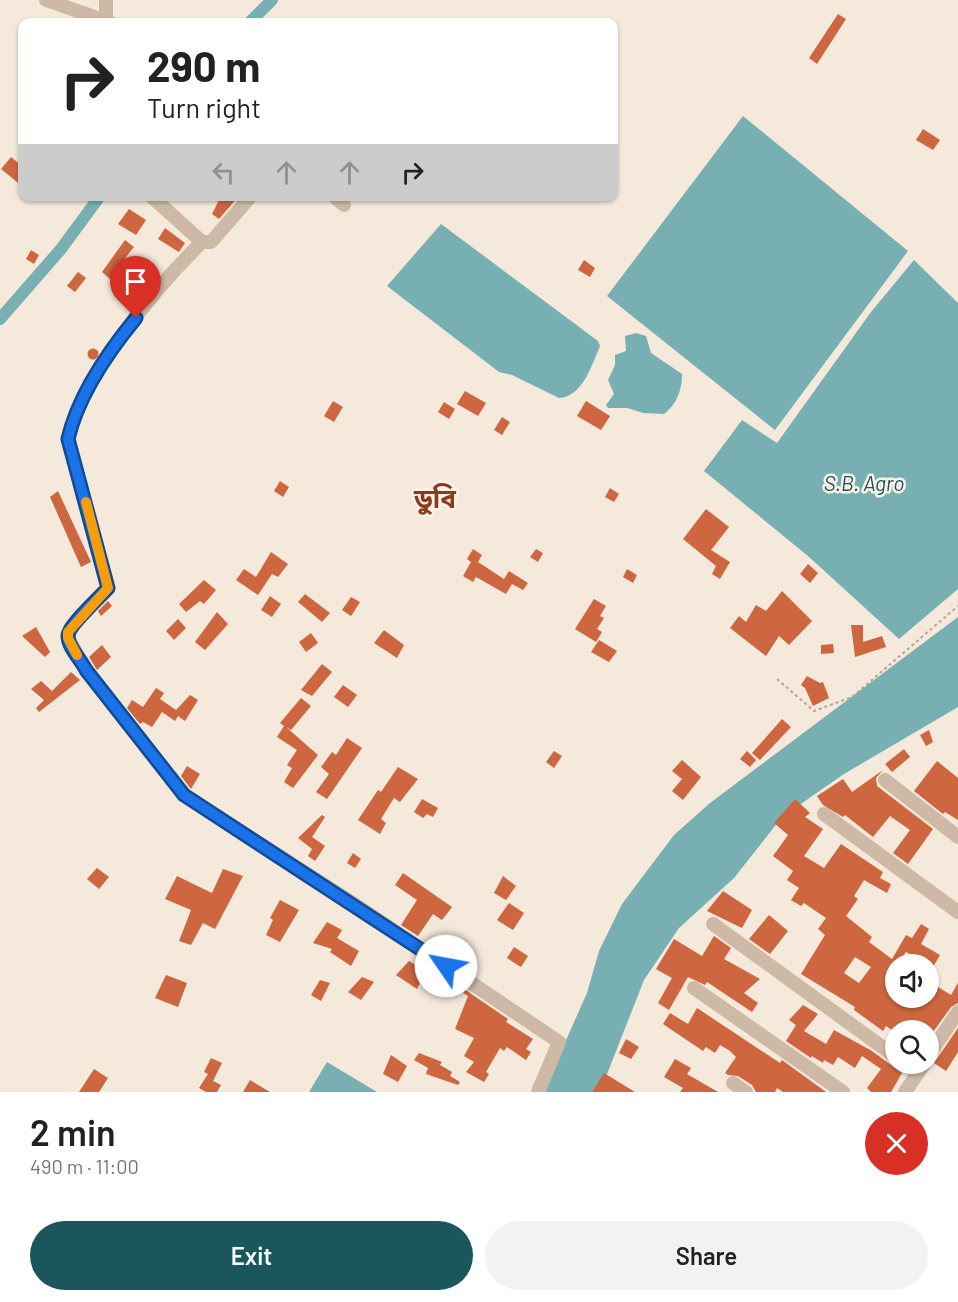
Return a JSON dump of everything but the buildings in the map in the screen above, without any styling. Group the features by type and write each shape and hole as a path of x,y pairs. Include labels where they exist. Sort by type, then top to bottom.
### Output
{"street":[{"path":"46,0 96,18"},
{"path":"106,0 107,18"},
{"path":"157,201 202,242 211,242 247,201"},
{"path":"202,242 184,259 122,336 72,423 68,439 108,588 70,628 68,638 86,670 184,795 360,908 559,1042 538,1092"},
{"path":"885,780 958,837"},
{"path":"824,814 958,912"},
{"path":"713,924 885,1049"},
{"path":"694,988 843,1092"},
{"path":"939,1040 958,1012"},
{"path":"904,1092 917,1074"},
{"path":"733,1083 746,1092"}],"path":[{"path":"777,679 814,711 852,697 958,606"}],"water":[{"path":"743,116 908,251 775,430 607,296"},
{"path":"441,224 598,341 600,346 590,370 574,392 559,398 512,375 499,372 387,286"},
{"name":"S.B. Agro","path":"914,260 958,303 958,589 899,639 808,556 704,471 742,420 777,443 871,312"},
{"path":"636,333 646,336 651,353 682,374 678,396 664,414 643,413 627,408 608,408 606,405 614,394 608,380 615,365 615,355 626,351 625,336"},
{"path":"958,617 958,707 844,774 782,817 734,878 679,928 644,980 600,1092 543,1092 587,993 599,951 622,904 674,835 710,803"},
{"path":"327,1062 377,1092 309,1092"}],"waterway":[{"path":"254,18 272,0"},
{"path":"0,319 61,249 96,201"}],"slow traffic":[{"path":"77,655 68,638 68,632 108,588 86,502"}],"district":[{"name":"ডুবি","path":"435,497"}],"route":[{"path":"136,318 89,389 72,423 68,439 108,588 70,628 68,638 86,670 137,732 184,795 446,966"}]}
